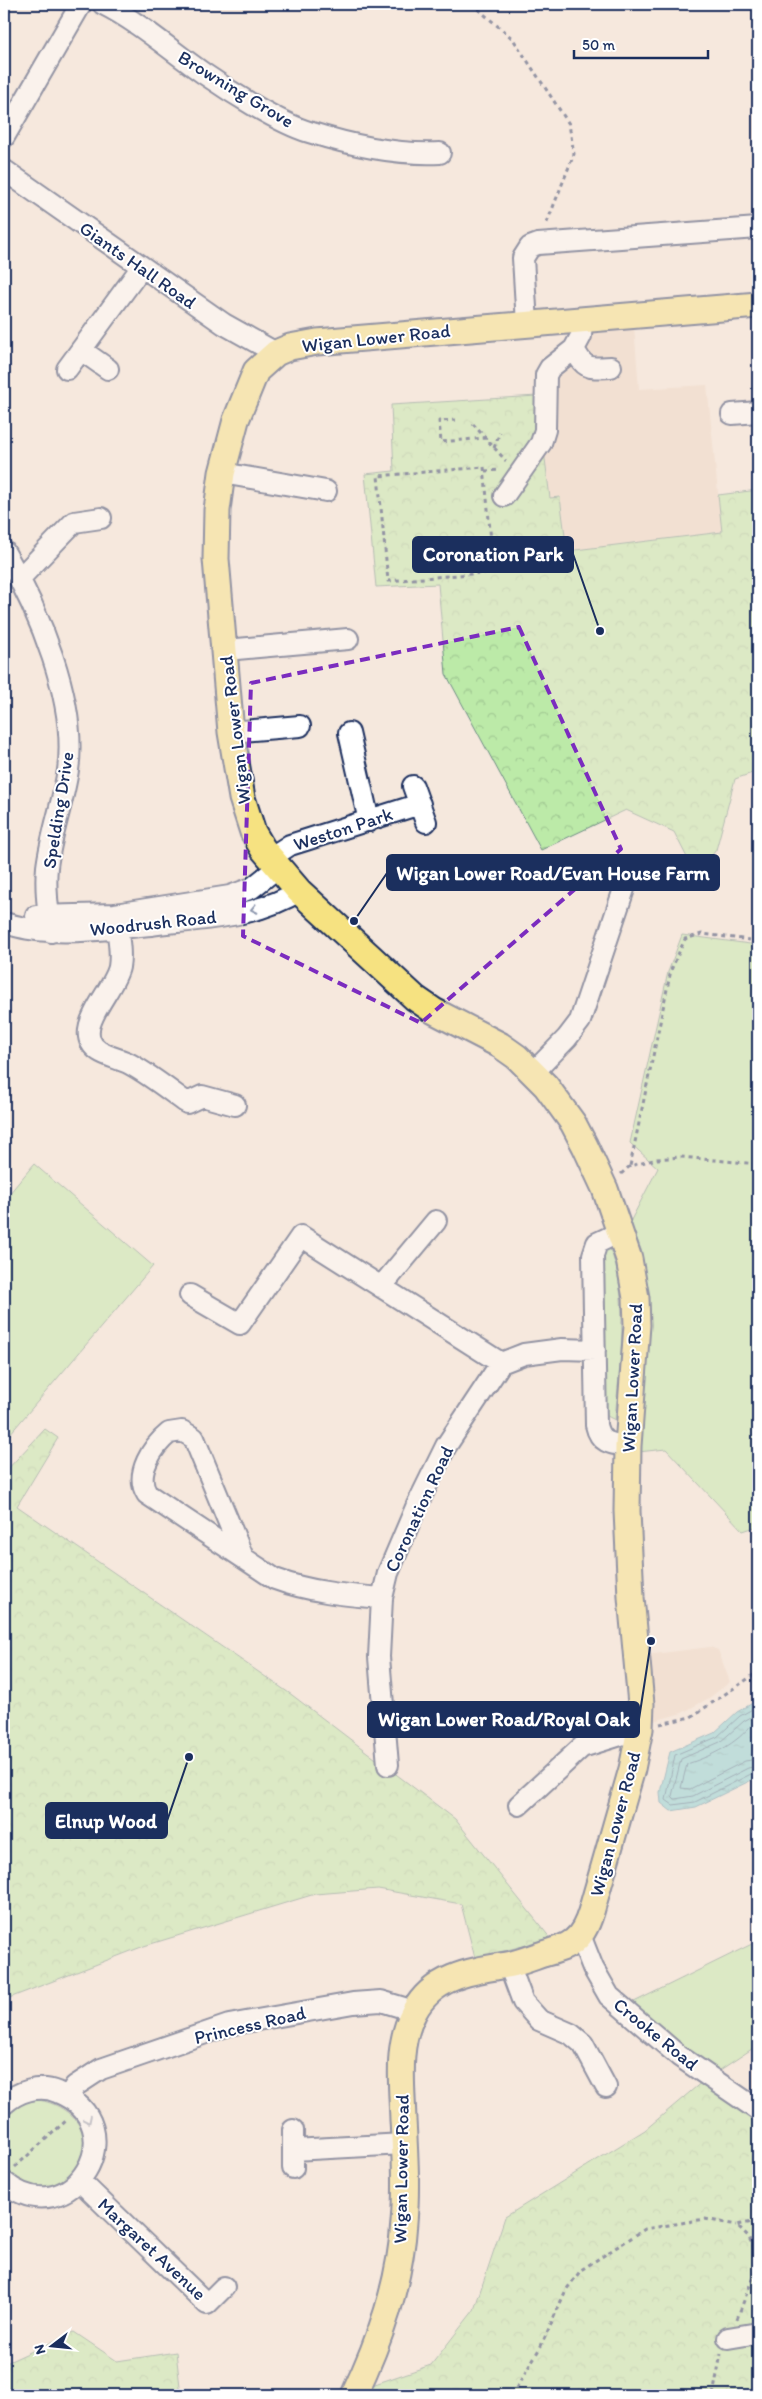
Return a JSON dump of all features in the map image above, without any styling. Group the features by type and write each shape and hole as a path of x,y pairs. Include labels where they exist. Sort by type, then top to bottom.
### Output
{"main road":[{"name":"Wigan Lower Road","path":"354,2395 382,2331 396,2279 404,2223 402,2056 408,2025 414,2011 434,1988 459,1974 509,1964 566,1946 580,1934 587,1924 632,1769 640,1729 641,1704 629,1570 628,1446 637,1326 636,1298 629,1260 605,1189 573,1124 534,1072 500,1045 434,1011 415,998 299,891 273,863 253,832 245,814 231,732 226,650 215,536 222,473 236,420 249,384 262,364 276,353 290,347 317,342 758,305"}],"street":[{"path":"4,137 81,4"},
{"name":"Browning Grove","path":"115,7 205,74 258,107 308,132 385,149 418,154 440,152"},
{"name":"Giants Hall Road","path":"4,170 141,268 224,324 276,353"},
{"path":"527,324 523,258 530,247 538,244 758,228"},
{"path":"68,368 141,268"},
{"path":"504,496 541,443 545,430 546,375 550,368 574,349 581,336 582,319"},
{"path":"574,349 582,363 589,368 611,367"},
{"path":"81,350 108,369"},
{"path":"732,414 758,412"},
{"path":"222,473 326,490"},
{"path":"20,578 74,522 101,518"},
{"name":"Spelding Drive","path":"4,551 20,578 40,623 69,718 68,769 47,868 50,924"},
{"path":"226,650 348,639"},
{"path":"231,732 300,726"},
{"path":"350,733 369,821"},
{"name":"Weston Park","path":"273,863 290,845 420,804"},
{"name":"Woodrush Road","path":"116,921 236,894 252,888 273,863"},
{"name":"Woodrush Road","path":"4,923 26,929 50,924 211,918 266,907 299,891"},
{"path":"534,1072 567,1038 580,1021 615,896"},
{"name":"Woodrush Road","path":"4,916 50,924"},
{"path":"116,921 119,965 115,981 91,1018 89,1035 98,1051 130,1064 165,1096 187,1102 202,1096 235,1105"},
{"path":"381,1287 436,1221"},
{"path":"620,1232 603,1239 594,1249 598,1433 609,1444 628,1446"},
{"path":"190,1295 240,1324 300,1236 501,1363 524,1354 562,1349 596,1350"},
{"name":"Coronation Road","path":"388,1765 379,1657 382,1598 388,1573 416,1505 446,1446 501,1363"},
{"path":"243,1557 194,1438 182,1431 169,1433 142,1470 144,1489 147,1494 275,1579 295,1586 334,1594 382,1598"},
{"path":"520,1805 582,1747 640,1729"},
{"name":"Crooke Road","path":"580,1934 593,1968 609,1996 679,2056 758,2110"},
{"path":"509,1964 523,2002 539,2020 571,2034 583,2044 606,2088"},
{"name":"Princess Road","path":"75,2102 75,2086 101,2069 229,2026 353,2003 381,2001 414,2011"},
{"path":"4,2104 19,2093 36,2089 53,2090 75,2102 90,2121 95,2136 94,2152 89,2168 80,2181 68,2190 54,2196 39,2197 25,2195 7,2185"},
{"path":"293,2149 404,2144"},
{"name":"Margaret Avenue","path":"80,2181 207,2304 224,2287"},
{"path":"728,2338 758,2333"}],"path":[{"path":"472,4 513,39 569,124 574,154 538,244"},
{"path":"456,420 439,421 441,442 485,438"},
{"path":"473,424 507,462"},
{"path":"494,448 500,432"},
{"path":"484,467 494,572 388,581 378,476 484,467"},
{"path":"758,941 702,934 685,939 671,970 630,1166 657,1159 681,1157 758,1164"},
{"path":"640,1729 691,1717 758,1672"},
{"path":"7,2185 75,2102"},
{"path":"512,2395 541,2346 566,2290 582,2270 645,2229 705,2219 727,2221 737,2225 748,2236 758,2255"},
{"path":"737,2225 758,2221"}],"highlighted area":[{"path":"519,627 621,849 421,1023 243,936 251,683"}],"shaded area":[{"path":"634,326 639,389 707,385 722,532 567,551 560,497 550,498 543,444 551,379 594,328"},
{"path":"710,1647 718,1650 730,1682 709,1698 682,1713 654,1721 646,1655"}],"green space":[{"path":"537,396 550,498 560,497 567,551 722,532 718,495 758,490 758,771 735,779 716,850 696,875 674,832 626,810 541,850 446,674 438,584 376,587 365,474 394,471 391,405"},
{"path":"682,935 758,945 758,1526 743,1531 666,1449 638,1452 646,1290 642,1252 630,1222 658,1168 630,1143 668,972"},
{"path":"34,1164 153,1266 4,1441 4,1200"},
{"path":"609,1247 616,1266 622,1309 621,1355 615,1420 605,1415 602,1255"},
{"path":"45,1429 58,1438 17,1506 292,1695 455,1819 551,1939 475,1958 461,1904 378,1889 315,1894 144,1946 4,2000 4,1473"},
{"path":"758,1941 758,2045 717,2072 632,2003"},
{"path":"703,2081 758,2122 758,2372 753,2387 754,2395 362,2395 366,2387 431,2365 474,2310 505,2217 645,2130"},
{"path":"38,2100 51,2103 72,2116 79,2125 84,2147 81,2159 64,2183 53,2187 30,2190 4,2174 4,2117 19,2105"},
{"path":"74,2332 117,2361 176,2352 181,2395 4,2395 4,2364"}],"water":[{"path":"758,1700 758,1777 696,1807 671,1811 661,1803 660,1792 670,1752 714,1733 737,1712"}],"place":[{"name":"Coronation Park","path":"600,631"},
{"name":"Wigan Lower Road/Evan House Farm","path":"354,921"},
{"name":"Wigan Lower Road/Royal Oak","path":"651,1641"},
{"name":"Elnup Wood","path":"189,1757"}]}
